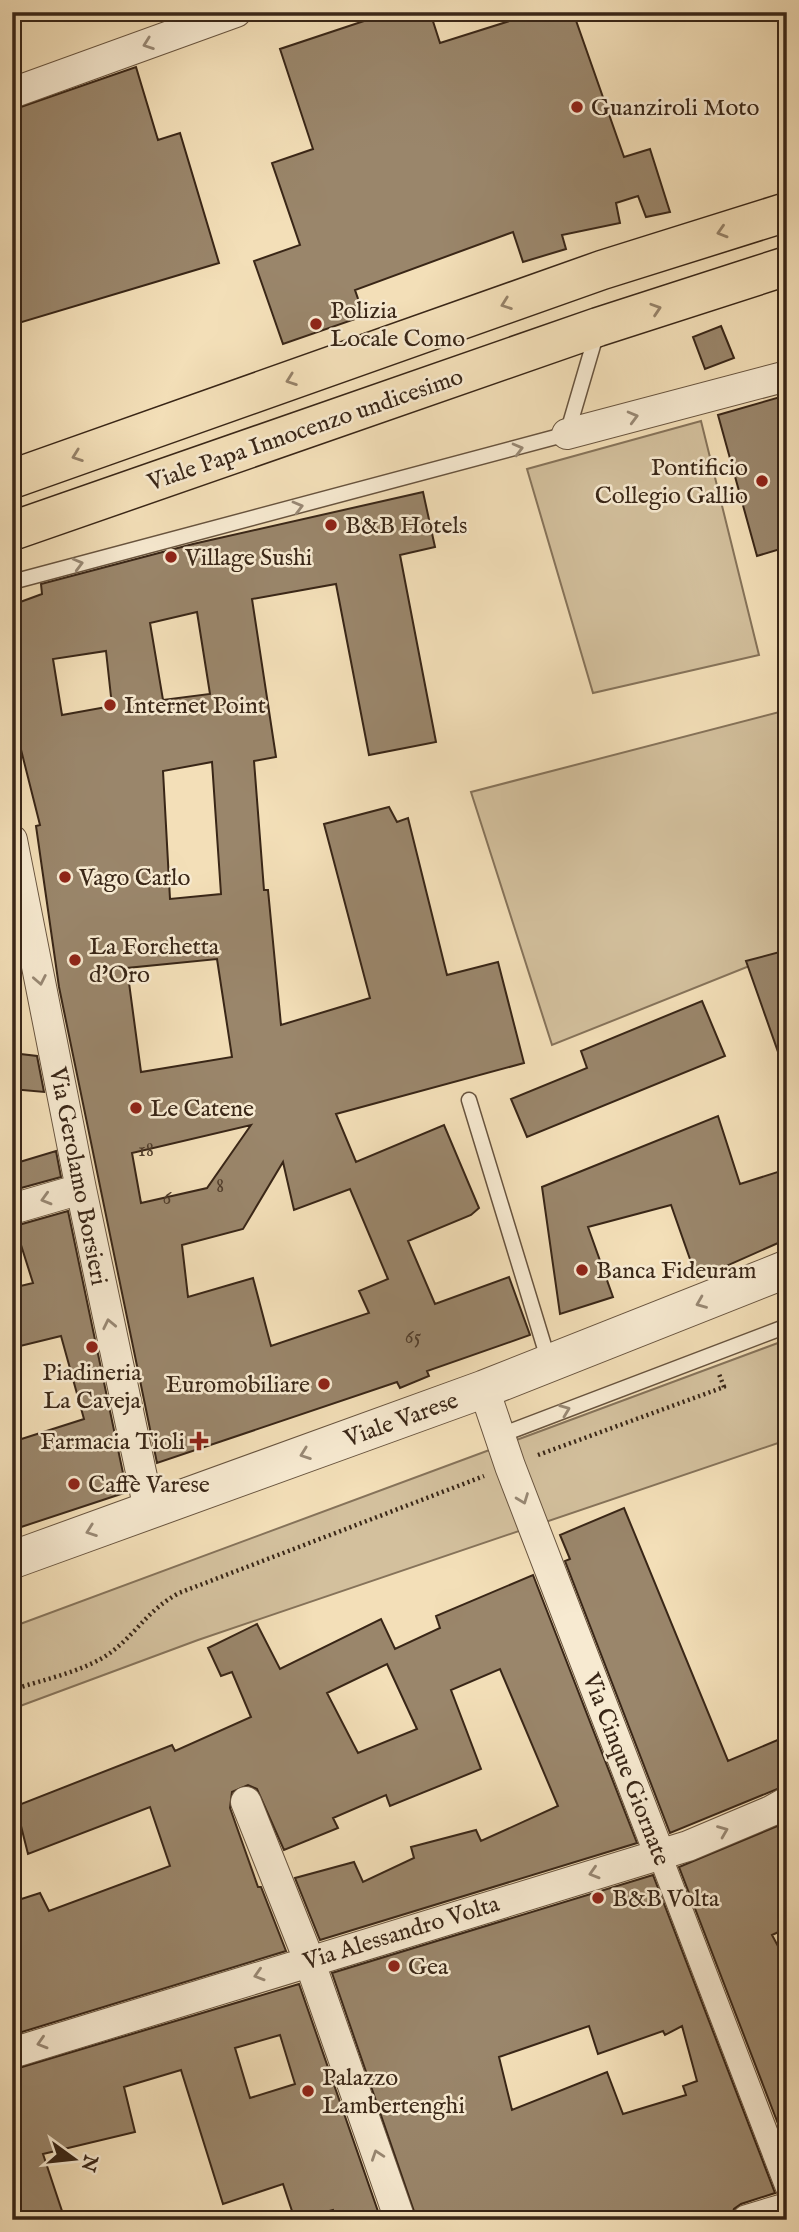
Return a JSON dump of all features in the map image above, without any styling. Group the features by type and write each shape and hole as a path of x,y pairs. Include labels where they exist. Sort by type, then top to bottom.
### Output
{"main road":[{"name":"Viale Papa Innocenzo undicesimo","path":"12,479 603,270 787,212"},
{"name":"Viale Papa Innocenzo undicesimo","path":"12,531 598,327 787,266"}],"street":[{"path":"12,93 236,12"},
{"path":"567,435 787,376"},
{"name":"Via Gerolamo Borsieri","path":"12,841 81,1189 149,1510"},
{"path":"12,1209 81,1189"},
{"name":"Viale Varese","path":"12,1560 484,1389 787,1269"},
{"name":"Via Cinque Giornate","path":"484,1389 510,1466 787,2187"},
{"path":"246,1802 309,1960 400,2220"},
{"name":"Via Alessandro Volta","path":"12,2053 688,1846 772,1811 787,1802"},
{"path":"747,2220 787,2208"}],"lane":[{"path":"12,582 567,435 598,327"},
{"path":"469,1100 550,1363"},
{"path":"501,1435 787,1326"}],"path":[{"path":"12,1690 88,1663 113,1651 148,1614 179,1593 724,1387 711,1353"}],"shaded area":[{"path":"701,421 759,655 593,693 527,469"},
{"path":"787,710 787,951 552,1045 471,792"},
{"path":"786,1340 787,1440 198,1640 12,1709 12,1627"}],"building":[{"path":"391,12 430,12 440,43 538,12 573,12 624,157 650,149 670,212 646,217 638,196 616,203 620,223 562,235 566,249 523,262 513,232 355,290 364,316 283,344 254,261 300,245 272,163 313,149 280,49"},
{"path":"136,67 158,140 180,133 219,263 12,325 12,110"},
{"path":"721,326 734,358 705,369 693,337"},
{"name":"Pontificio Collegio Gallio","path":"787,395 787,547 757,556 718,415"},
{"path":"423,492 435,547 400,555 436,742 369,755 336,584 252,599 276,757 254,761 264,890 268,890 281,1025 370,998 324,824 389,807 397,822 408,818 447,975 498,962 524,1063 336,1114 356,1162 444,1125 479,1208 471,1215 408,1241 435,1304 509,1277 530,1335 427,1371 429,1376 400,1388 397,1382 157,1463 59,987 36,826 40,825 12,714 12,605 42,594 41,584 193,544","holes":["197,612 210,694 163,700 150,623","106,651 112,706 62,715 53,659","212,762 221,894 170,899 163,771","217,959 232,1057 141,1072 127,968","251,1125 207,1188 141,1203 132,1153","283,1162 294,1210 350,1189 388,1279 359,1291 369,1313 271,1346 253,1278 188,1297 182,1245 243,1229"]},
{"path":"787,950 787,1065 783,1066 746,961"},
{"path":"702,1001 725,1056 527,1137 511,1099 587,1068 581,1051"},
{"path":"12,1053 37,1056 44,1092 12,1089"},
{"path":"718,1116 740,1184 787,1169 787,1239 697,1279 671,1205 588,1227 613,1297 560,1314 542,1187"},
{"path":"56,1151 61,1177 21,1188 13,1164"},
{"path":"68,1211 127,1492 12,1530 12,1442 84,1419 61,1336 12,1348 12,1288 33,1283 15,1226"},
{"path":"624,1508 728,1761 787,1736 787,1785 670,1833 565,1561 570,1559 560,1535"},
{"path":"533,1575 637,1843 320,1940 295,1878 354,1862 363,1882 414,1858 411,1847 476,1830 481,1841 558,1806 500,1669 451,1690 481,1769 390,1806 386,1795 333,1818 338,1828 284,1850 257,1789 248,1785 232,1792 230,1808 258,1887 261,1887 286,1951 12,2035 12,1902 40,1893 49,1911 170,1866 150,1807 28,1854 16,1806 172,1745 175,1751 251,1717 232,1672 221,1676 208,1648 257,1624 280,1669 381,1619 395,1649 440,1628 436,1616","holes":["387,1664 417,1729 358,1753 327,1693"]},
{"path":"787,1822 787,1928 772,1935 787,1963 787,2147 679,1867"},
{"path":"653,1875 775,2193 741,2204 734,2209 730,2220 417,2220 332,1973","holes":["589,2026 598,2054 663,2031 665,2035 682,2026 697,2081 683,2086 686,2095 623,2114 607,2072 512,2110 499,2057"]},
{"path":"299,1984 381,2220 336,2220 333,2210 295,2220 283,2184 223,2204 181,2070 124,2087 135,2132 43,2154 65,2220 12,2220 12,2070","holes":["280,2035 295,2084 250,2098 235,2048"]}],"place":[{"name":"Guanziroli Moto","path":"577,107"},
{"name":"Polizia Locale Como","path":"316,324"},
{"name":"Pontificio Collegio Gallio","path":"762,481"},
{"name":"B&B Hotels","path":"331,525"},
{"name":"Village Sushi","path":"171,557"},
{"name":"Internet Point","path":"110,705"},
{"name":"Vago Carlo","path":"65,877"},
{"name":"La Forchetta d'Oro","path":"75,960"},
{"name":"Le Catene","path":"136,1108"},
{"name":"Banca Fideuram","path":"582,1270"},
{"name":"Piadineria La Caveja","path":"92,1347"},
{"name":"Euromobiliare","path":"324,1384"},
{"name":"Farmacia Tioli","path":"199,1441"},
{"name":"Caffè Varese","path":"74,1484"},
{"name":"B&B Volta","path":"598,1898"},
{"name":"Gea","path":"394,1966"},
{"name":"Palazzo Lambertenghi","path":"308,2091"}]}
